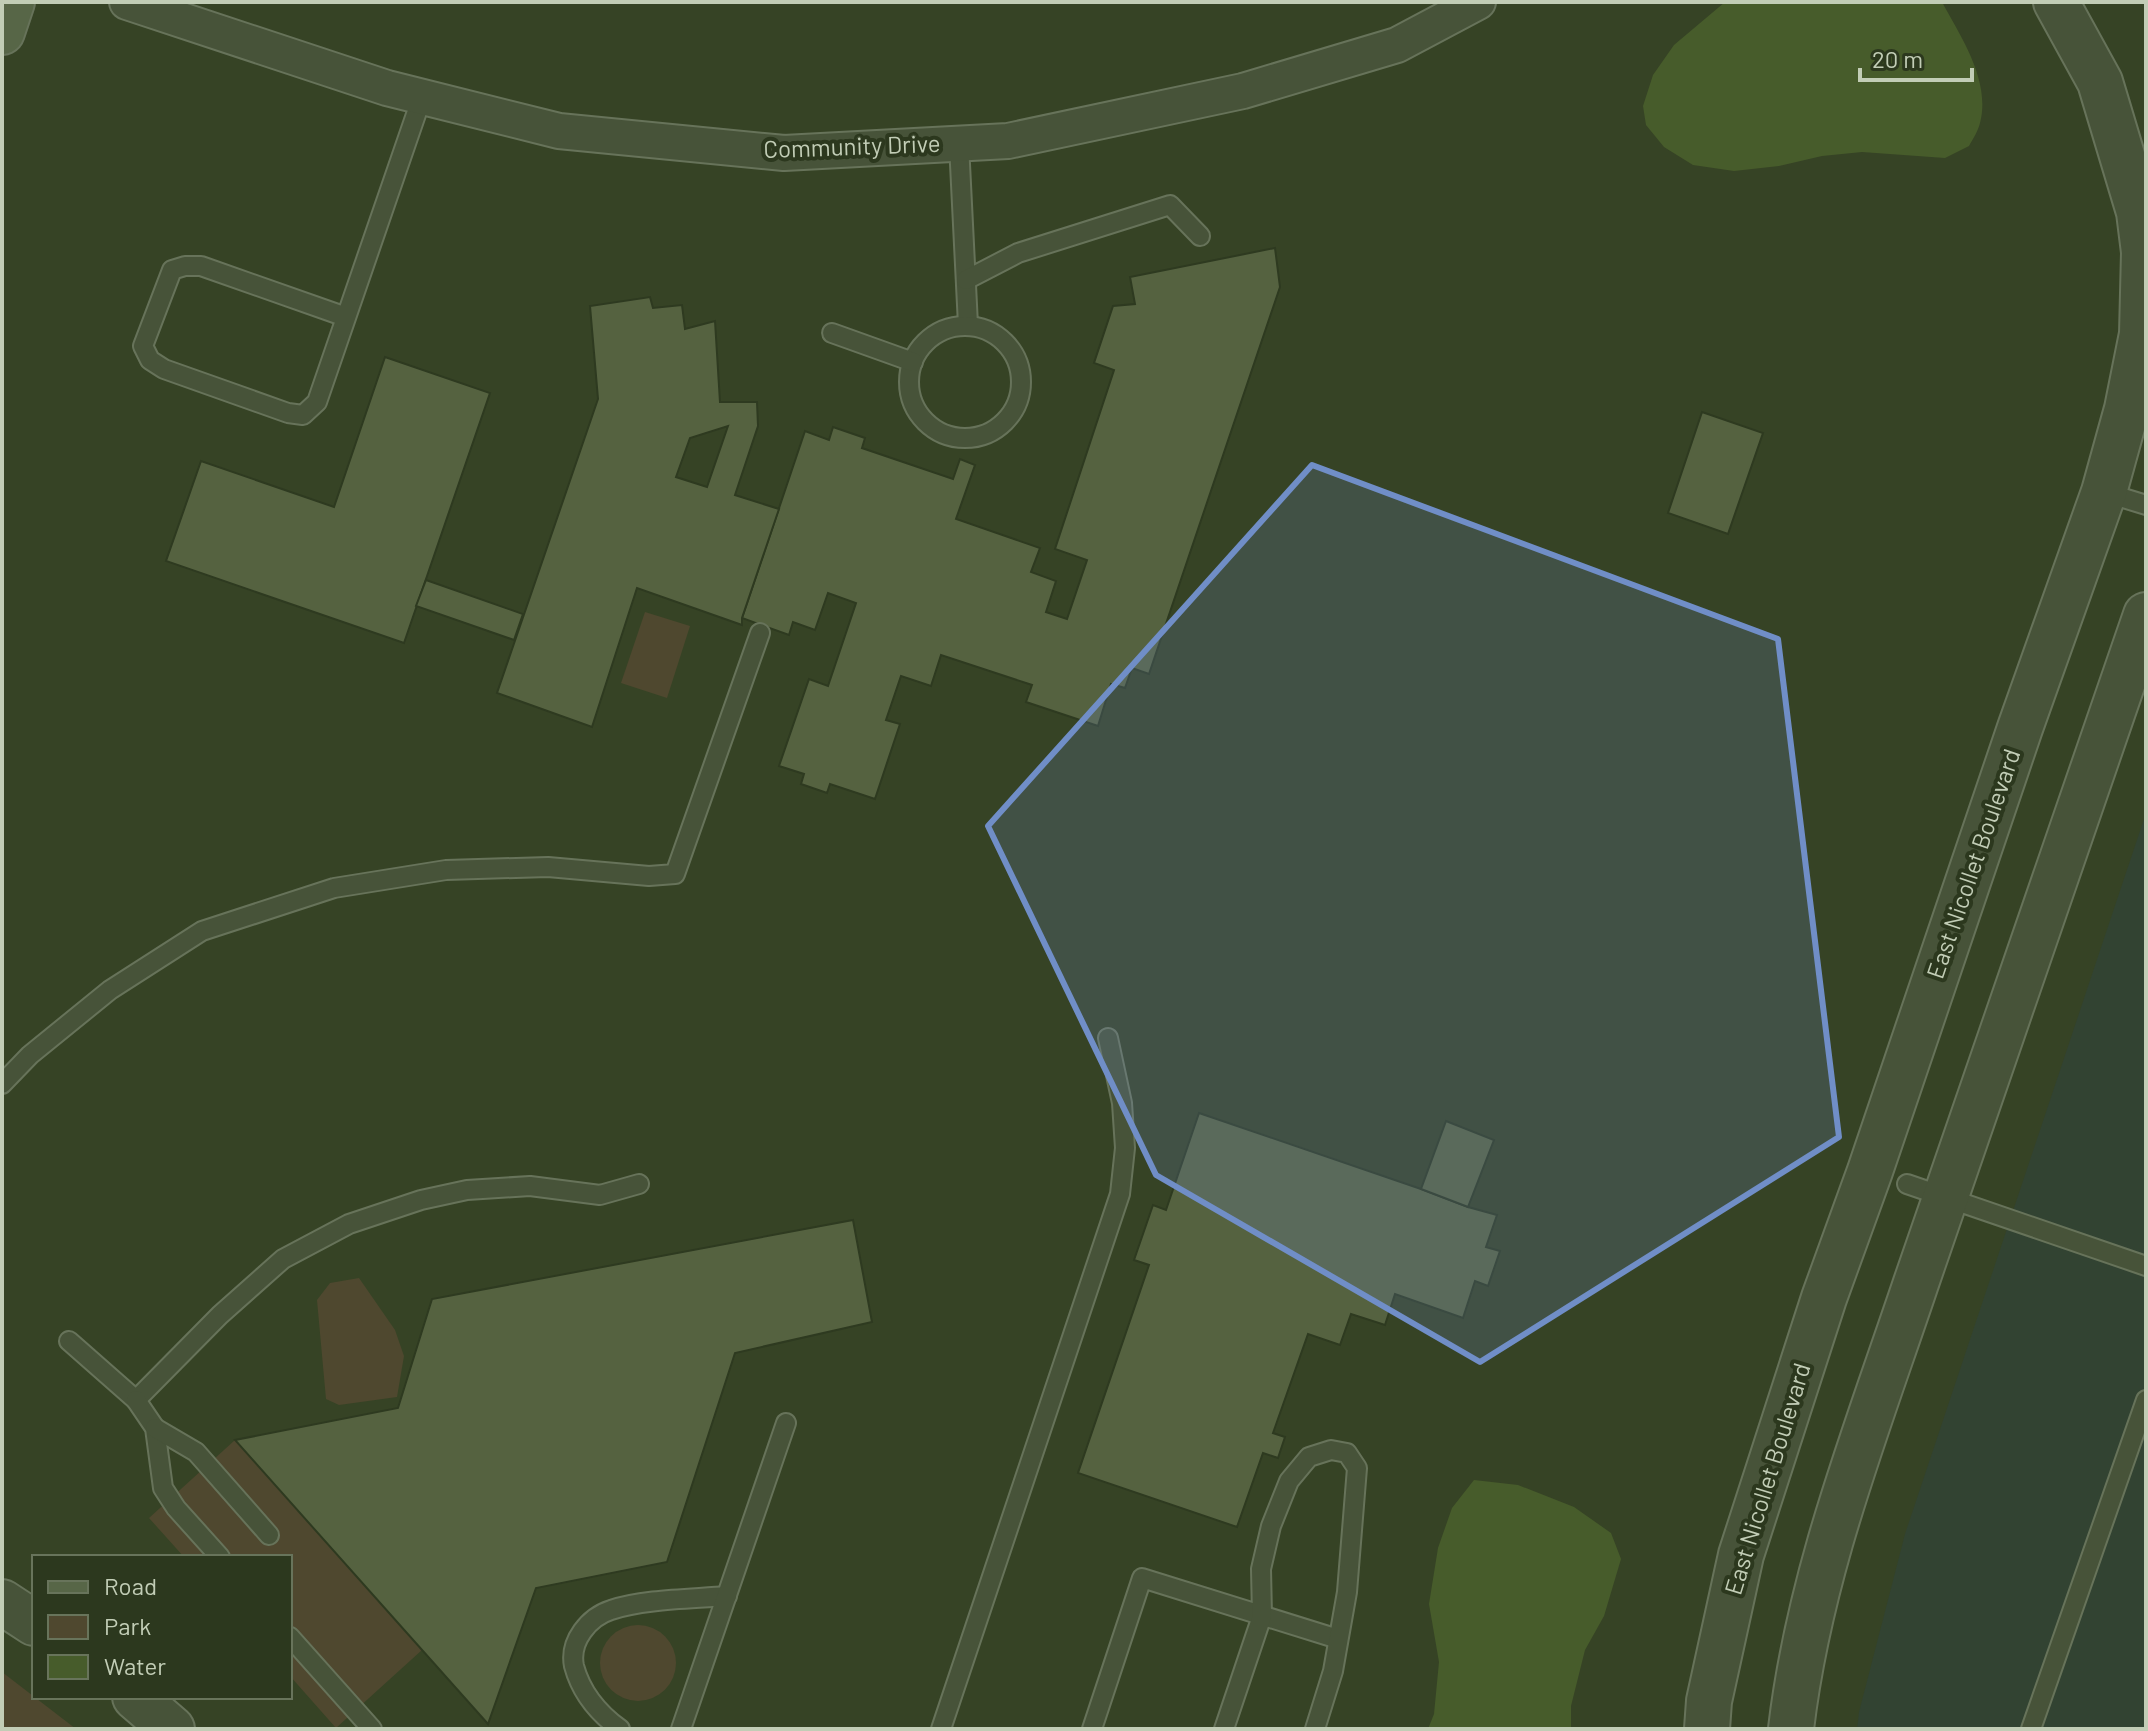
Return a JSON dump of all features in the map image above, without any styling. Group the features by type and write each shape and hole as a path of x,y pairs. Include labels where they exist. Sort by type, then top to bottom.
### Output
{"main road":[{"path":"2,32 12,2"}],"street":[{"name":"Community Drive","path":"127,2 387,88 559,131 784,153 1008,141 1243,91 1397,45 1478,2"},
{"name":"East Nicollet Boulevard","path":"1707,1729 1709,1701 1745,1540 1824,1298 2104,492 2127,409 2142,334 2142,212 2100,82 2056,2"},
{"path":"1791,1729 1810,1616 1926,1191 2146,615"},
{"path":"2,1602 32,1622"},
{"path":"137,1699 172,1729"}],"lane":[{"path":"346,317 201,266 185,266 172,270 143,346 150,360 164,369 288,413 303,415 317,402 422,97"},
{"path":"959,144 968,325"},
{"path":"966,280 1018,253 1170,205 1200,236"},
{"path":"968,325 987,329 1002,339 1014,353 1021,371 1021,390 1015,408 1004,423 988,434 970,438 951,436 934,429 920,416 912,399 909,381 913,362 921,346 950,327 968,325"},
{"path":"832,333 913,362"},
{"path":"2104,492 2146,505"},
{"path":"2,1084 30,1055 110,990 202,931 334,888 446,870 548,867 649,876 675,874 760,633"},
{"path":"941,1729 1120,1194 1125,1148 1122,1103 1108,1038"},
{"path":"136,1400 220,1315 283,1259 349,1224 421,1200 467,1190 530,1186 600,1195 639,1184"},
{"path":"1926,1191 2146,1266"},
{"path":"69,1341 136,1400 155,1428 196,1452 269,1535"},
{"path":"2031,1729 2146,1400"},
{"path":"681,1729 786,1423"},
{"path":"155,1428 163,1488 176,1508 218,1555"},
{"path":"1224,1729 1262,1616 1261,1569 1271,1526 1289,1481 1309,1457 1331,1450 1347,1453 1357,1468 1347,1592 1333,1671 1315,1729"},
{"path":"1092,1729 1142,1578 1338,1639"},
{"path":"620,1729 589,1700 579,1683 573,1661 577,1639 589,1622 609,1610 634,1605 727,1596"},
{"path":"292,1639 372,1729"}],"highlighted area":[{"path":"1312,465 1778,639 1839,1137 1480,1362 1156,1175 988,826"}],"shaded area":[{"path":"2146,813 2146,1729 1857,1729 1905,1534"}],"green space":[{"path":"645,612 690,626 667,698 621,683"},
{"path":"359,1278 395,1330 404,1356 397,1397 339,1405 326,1399 317,1300 330,1283"},
{"path":"235,1440 422,1650 336,1728 292,1678 292,1555 182,1555 149,1518"},
{"path":"638,1625 652,1628 665,1636 673,1649 676,1663 673,1677 665,1690 652,1698 638,1701 624,1698 611,1690 603,1677 600,1663 603,1649 611,1636 624,1628"},
{"path":"2,1672 32,1695 32,1699 37,1699 76,1729 2,1729"}],"water":[{"path":"1725,2 1942,2 1978,75 1982,107 1974,138 1969,146 1945,158 1862,152 1734,171 1693,165 1664,147 1646,125 1643,106 1653,75 1674,45"},
{"path":"1474,1480 1518,1485 1574,1507 1611,1533 1621,1559 1604,1616 1585,1650 1571,1706 1571,1729 1428,1729 1434,1714 1439,1662 1429,1604 1438,1548 1452,1508"}],"building":[{"path":"1275,248 1280,287 1149,674 1132,668 1125,688 1111,684 1098,726 1026,702 1032,685 941,655 931,686 901,676 886,720 900,724 875,799 830,784 827,793 801,784 804,774 779,766 809,679 828,686 856,603 828,593 815,630 793,622 789,635 742,618 805,431 829,440 833,427 865,438 862,448 953,479 960,459 975,465 956,519 1040,548 1031,572 1056,581 1046,612 1067,619 1087,560 1055,549 1114,370 1094,363 1113,306 1135,304 1130,277"},
{"path":"650,297 653,308 682,305 685,329 715,321 720,402 757,402 758,426 735,495 779,509 742,625 637,588 592,727 497,693 598,399 590,306","holes":["728,426 707,487 676,477 690,438"]},
{"path":"385,357 490,393 404,643 166,561 201,461 334,507"},
{"path":"1702,412 1763,433 1728,534 1668,513"},
{"path":"426,580 523,614 514,640 416,606"},
{"path":"1199,1113 1497,1215 1486,1247 1500,1251 1488,1286 1475,1281 1463,1318 1395,1294 1385,1325 1351,1314 1340,1345 1308,1334 1273,1433 1285,1437 1278,1458 1263,1453 1237,1527 1078,1473 1149,1265 1134,1260 1153,1205 1166,1210"},
{"path":"1446,1121 1494,1140 1468,1207 1421,1189"},
{"path":"853,1220 872,1322 735,1353 667,1562 536,1588 488,1724 235,1440 398,1408 432,1299"}]}
